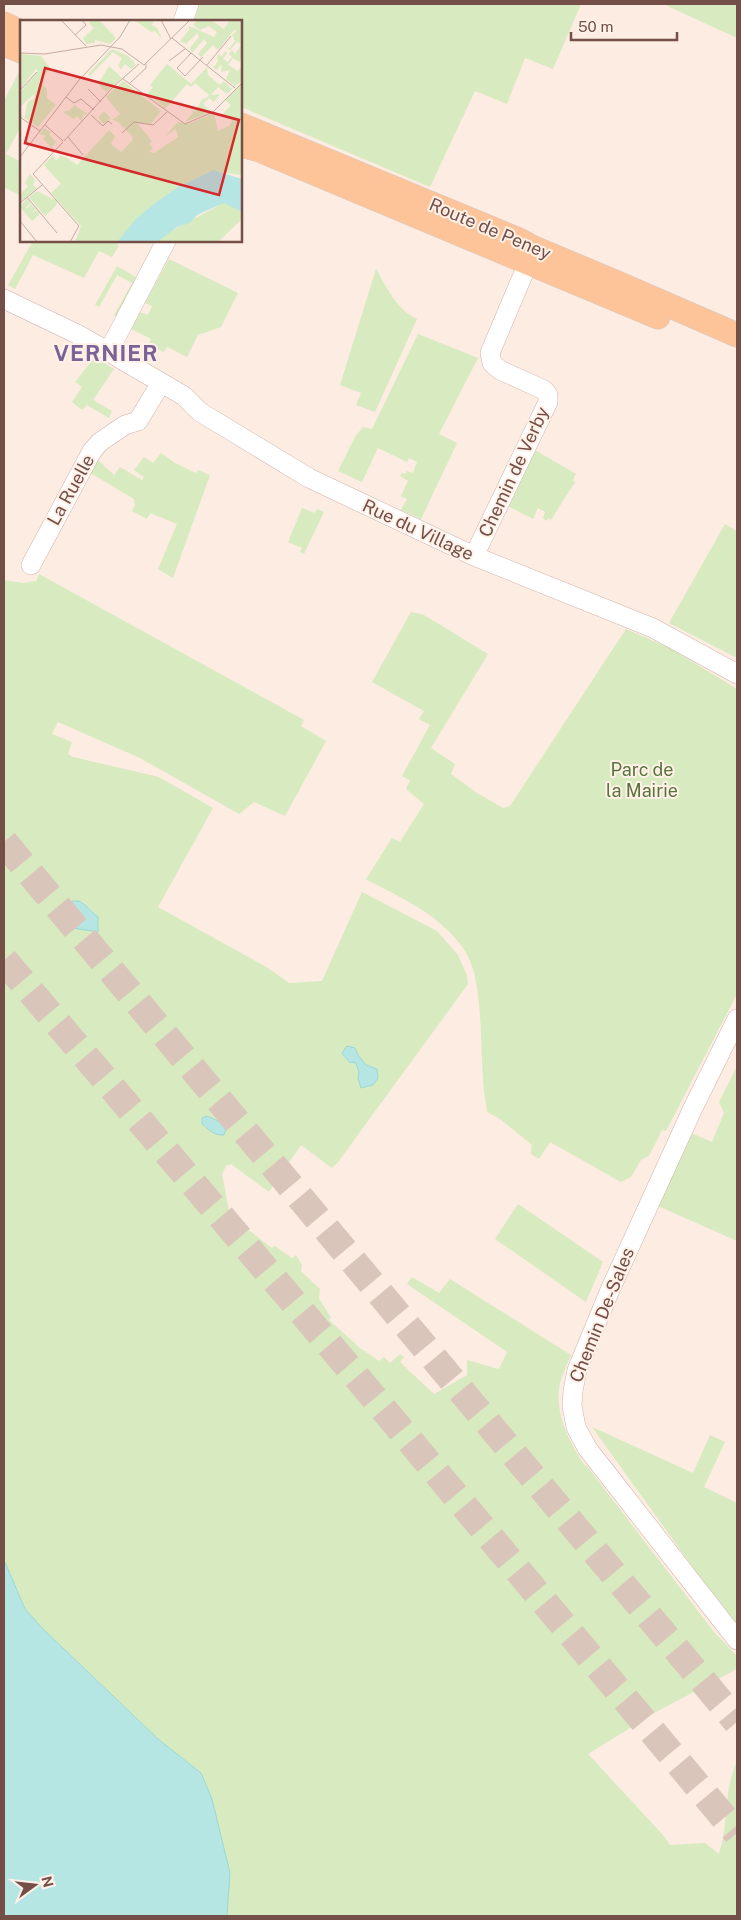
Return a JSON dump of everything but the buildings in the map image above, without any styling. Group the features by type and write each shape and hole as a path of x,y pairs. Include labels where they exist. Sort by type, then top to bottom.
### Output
{"main road":[{"path":"4,24 20,32"},
{"path":"4,44 20,51"},
{"name":"Route de Peney","path":"242,125 518,240 531,256 616,282 737,335"},
{"name":"Route de Peney","path":"242,145 257,149 531,256 737,352"}],"street":[{"path":"183,20 189,4"},
{"path":"109,349 165,242"},
{"name":"Chemin de Verby","path":"474,556 548,402 548,395 544,390 500,370 492,363 490,352 531,256"},
{"name":"Rue du Village","path":"4,299 109,349 184,396 200,412 309,478 474,556 653,628 737,674"},
{"name":"La Ruelle","path":"31,565 92,451 100,442 125,425 138,421 161,383"},
{"name":"Chemin De-Sales","path":"737,1020 693,1108 610,1290 578,1370 572,1391 572,1406 576,1426 587,1448 737,1640"}],"green space":[{"path":"200,4 581,4 553,69 525,58 507,104 475,91 430,187 242,107 242,20 194,20"},
{"path":"663,4 737,4 737,38"},
{"path":"20,70 20,128 6,154 20,161 20,195 4,187 4,101"},
{"path":"32,242 118,242 117,245 119,246 112,257 99,251 84,278 33,255 15,289 8,285"},
{"path":"169,259 238,293 221,327 198,335 187,357 167,347 164,352 149,345 151,339 131,329 139,312 148,315 152,306 145,303"},
{"path":"117,266 139,279 117,317 114,315 132,283 117,275 99,307 95,305"},
{"path":"376,269 388,291 398,304 403,310 417,319 375,412 356,405 361,393 340,385"},
{"path":"418,334 478,358 439,434 457,443 421,519 401,510 407,499 401,496 408,481 400,476 407,471 413,473 417,462 409,458 407,462 378,448 362,482 338,471 355,437 363,427 372,429"},
{"path":"95,357 114,369 93,400 112,411 109,418 87,405 82,410 72,402 82,387 75,382"},
{"path":"535,450 576,474 573,480 575,482 551,520 548,518 547,521 543,518 545,512 538,508 533,519 506,505"},
{"path":"161,453 175,463 196,473 198,470 210,475 173,578 158,569 177,524 150,513 147,519 132,511 135,505 134,499 87,471 96,458 114,475 120,467 142,480 144,477 134,470 144,457 153,463"},
{"path":"302,508 315,513 317,509 324,512 304,554 300,552 302,548 288,542"},
{"path":"725,524 737,531 737,656 735,657 669,623"},
{"path":"39,574 304,720 301,726 326,741 285,816 254,802 239,814 140,758 58,722 52,734 72,742 68,754 73,757 159,777 213,808 158,907 268,968 289,983 322,981 362,892 437,931 458,955 467,976 468,984 338,1162 332,1168 301,1145 269,1192 231,1164 226,1166 222,1174 230,1216 272,1248 275,1246 292,1258 296,1255 302,1265 301,1271 320,1289 319,1299 331,1317 329,1320 360,1348 379,1361 384,1357 390,1363 400,1354 404,1357 400,1362 434,1394 467,1375 467,1360 499,1369 507,1352 407,1284 412,1277 439,1293 450,1279 571,1355 561,1380 559,1399 562,1420 574,1448 585,1466 714,1632 737,1656 737,1669 656,1712 588,1754 670,1845 705,1843 719,1854 730,1784 737,1761 737,1916 227,1916 230,1873 212,1799 201,1773 158,1739 43,1629 25,1609 4,1560 4,580 23,583 36,581"},
{"name":"Parc de la Mairie","path":"411,612 424,615 488,654 431,748 455,764 451,774 477,793 503,808 510,806 626,629 670,648 737,689 737,994 666,1131 662,1130 649,1156 641,1160 631,1177 621,1182 550,1142 539,1159 531,1154 532,1145 500,1119 487,1112 483,1081 479,999 473,968 468,956 454,937 427,913 366,879 392,838 400,842 424,804 406,789 410,780 402,776 430,725 419,719 424,711 372,682"},
{"path":"737,1066 737,1241 658,1206 691,1133 712,1142 724,1113 719,1102"},
{"path":"518,1204 603,1262 586,1302 495,1239"},
{"path":"592,1427 693,1473 710,1435 725,1442 704,1487 737,1503 737,1626 720,1605"}],"water":[{"path":"78,901 98,917 98,932 73,928 63,921 62,913 64,906 70,902"},
{"path":"347,1046 355,1048 366,1065 377,1069 378,1078 373,1085 361,1088 356,1063 350,1063 342,1053"},
{"path":"207,1116 218,1121 226,1129 224,1135 215,1134 202,1124 202,1118"},
{"path":"4,1560 25,1609 43,1629 158,1739 201,1773 212,1799 230,1873 227,1916 4,1916"}],"tunnel":[{"path":"4,842 737,1722"},
{"path":"4,960 350,1369 737,1833"}],"district":[{"name":"VERNIER","path":"106,353"}]}
